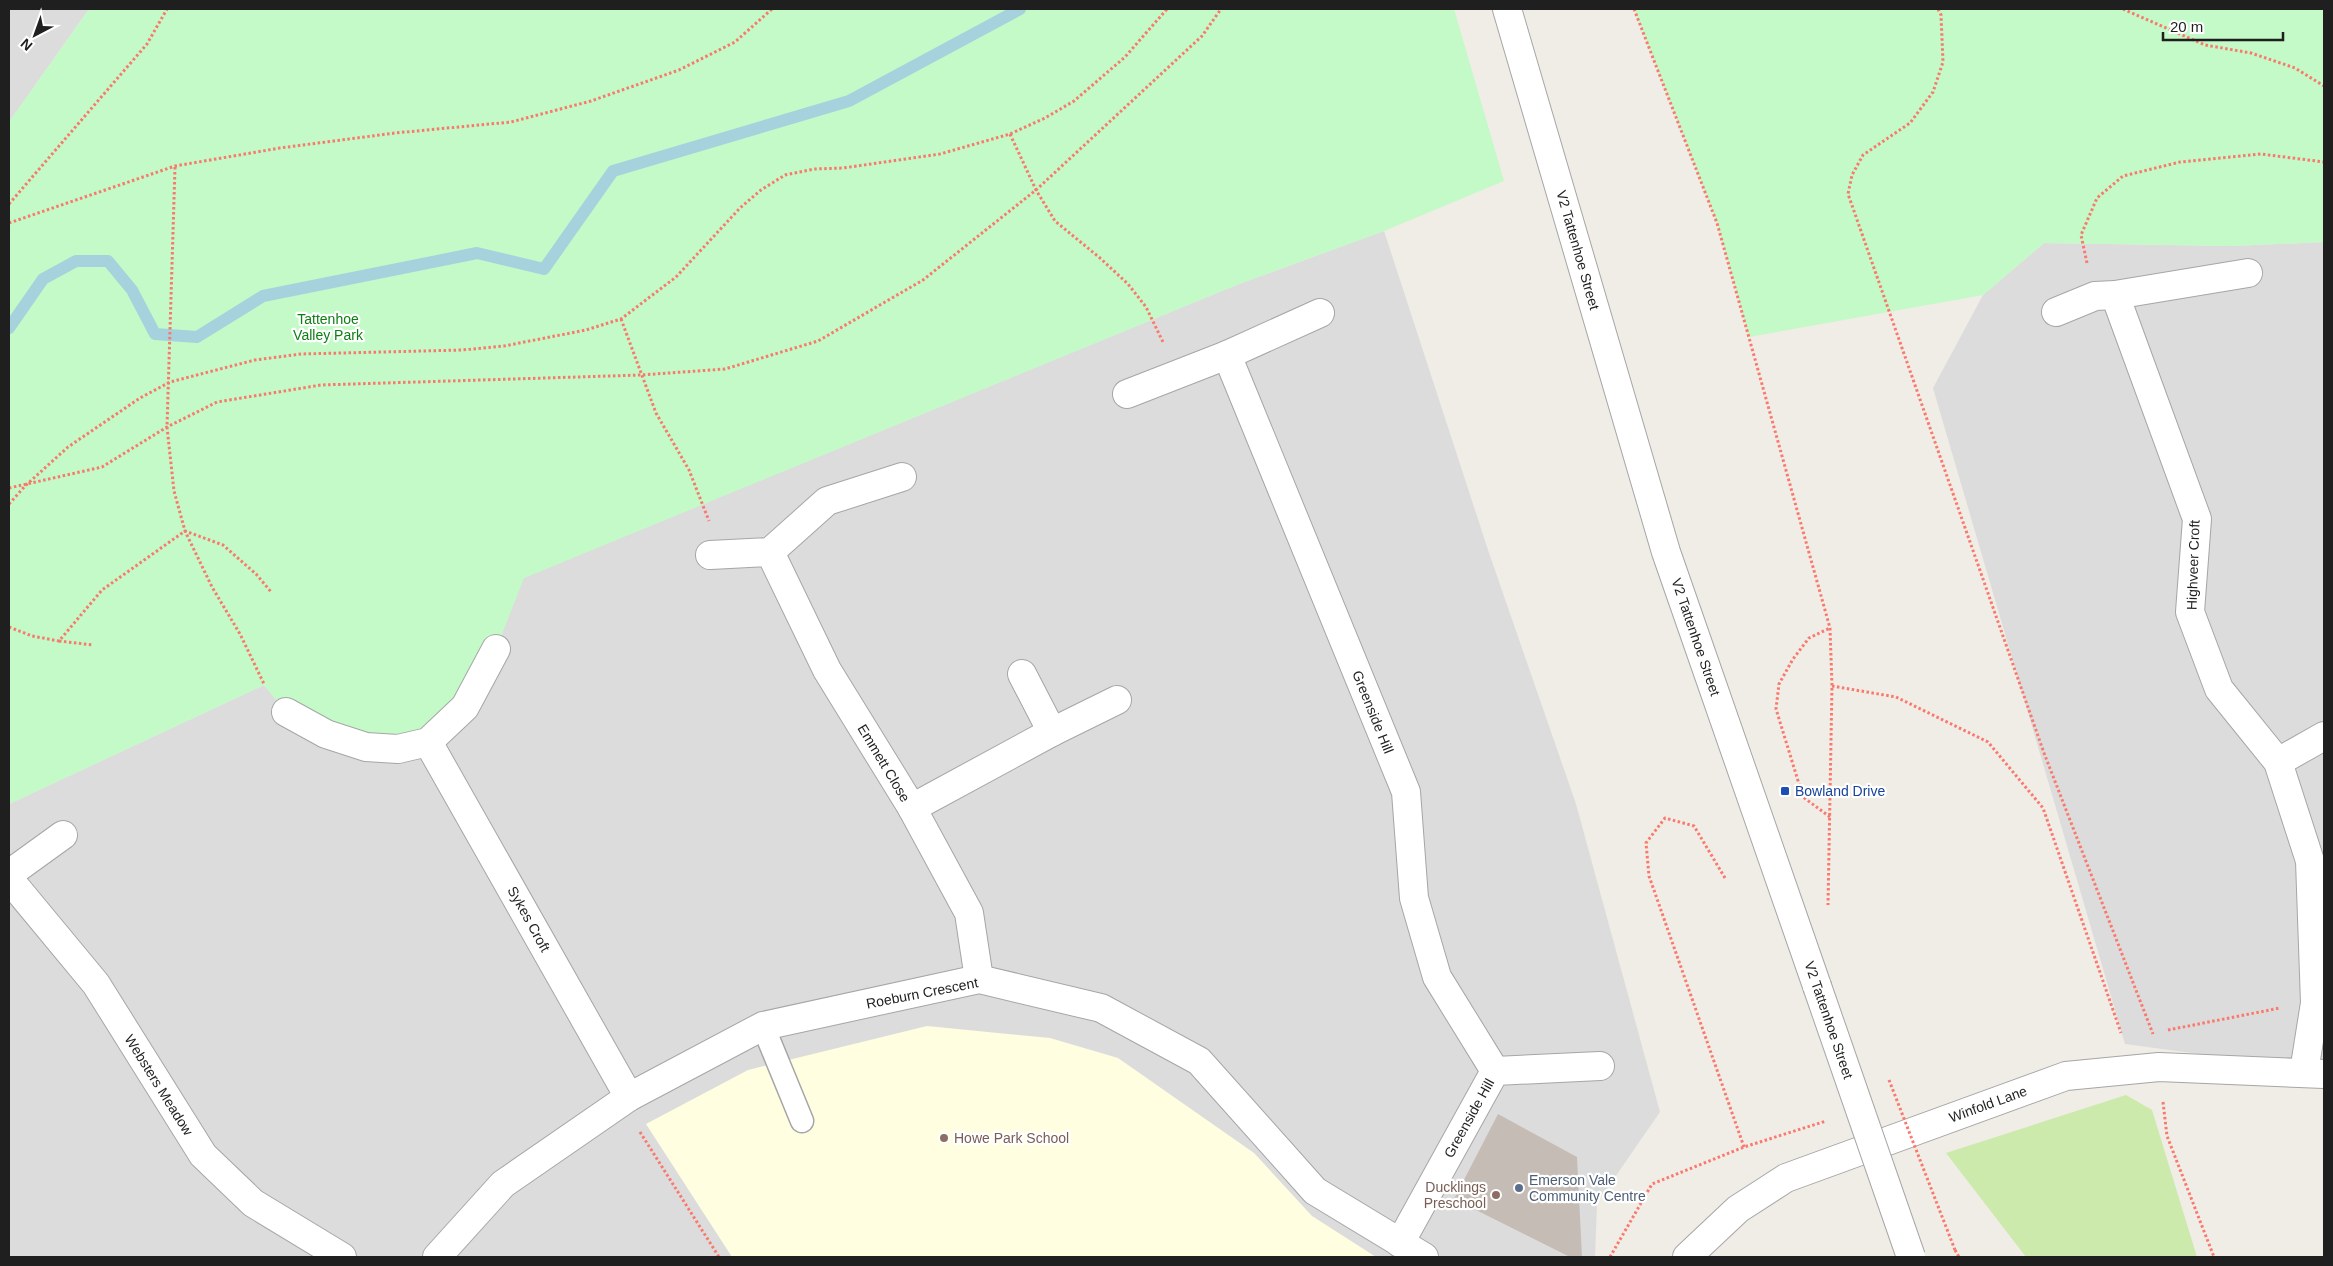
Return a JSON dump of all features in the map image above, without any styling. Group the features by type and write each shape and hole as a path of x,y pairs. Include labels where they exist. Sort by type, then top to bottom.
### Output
{"street":[{"name":"V2 Tattenhoe Street","path":"1507,9 1666,552 1911,1257"},
{"path":"2056,312 2105,295 2248,273"},
{"name":"Highveer Croft","path":"2105,295 2197,519 2190,612 2219,689 2278,762 2310,860 2315,1002 2314,1073"},
{"path":"1127,394 1227,355 1320,313"},
{"name":"Greenside Hill","path":"1227,355 1406,792 1414,898 1437,977 1495,1071"},
{"path":"710,556 770,552 827,501 902,477"},
{"name":"Emmett Close","path":"770,552 827,670 912,808 969,913 979,979"},
{"path":"286,712 326,734 366,747 398,749 428,742 465,707 496,649"},
{"path":"1022,674 1052,732"},
{"path":"912,808 1052,732 1117,700"},
{"path":"2278,762 2324,736"},
{"name":"Sykes Croft","path":"428,742 629,1097"},
{"path":"9,874 63,835"},
{"name":"Websters Meadow","path":"9,878 96,984 203,1155 253,1203 342,1257"},
{"name":"Roeburn Crescent","path":"437,1257 503,1184 629,1097 763,1026 979,979 1101,1008 1199,1060 1316,1191 1424,1257"},
{"name":"Greenside Hill","path":"1495,1071 1600,1066"},
{"name":"Winfold Lane","path":"1687,1257 1738,1209 1786,1178 2066,1076 2159,1067 2314,1073"},
{"name":"Greenside Hill","path":"1400,1243 1495,1071"}],"lane":[{"path":"763,1026 802,1121"}],"path":[{"path":"9,204 147,44 167,9"},
{"path":"9,223 175,166 280,148 386,134 511,122 582,103 679,70 735,42 772,9"},
{"path":"9,504 25,486 68,447 140,398 170,382 255,360 301,354 462,350 504,346 586,330 622,319 676,277 760,190 785,175 814,169 843,168 940,154 1010,134 1046,118 1074,101 1125,57 1167,9"},
{"path":"9,488 25,486 102,467 167,427 217,402 321,385 641,375 725,369 818,342 923,280 1036,190 1202,36 1221,9"},
{"path":"1634,9 1717,223 1830,628 1832,686 1828,910"},
{"path":"1938,9 1941,15 1944,62 1933,92 1910,123 1863,155 1852,175 1848,194 2044,753 2153,1033 2167,1136 2214,1257"},
{"path":"2123,9 2205,45 2250,53 2295,68 2324,86"},
{"path":"1010,134 1036,190 1055,221 1128,284 1146,307 1178,374"},
{"path":"2105,295 2081,235 2097,198 2123,176 2180,162 2261,154 2324,162"},
{"path":"175,166 170,382 167,427 174,491 185,531 212,587 240,634 264,685 286,712"},
{"path":"622,319 656,413 689,470 703,501 712,531 710,556"},
{"path":"185,531 223,545 256,574 272,593"},
{"path":"59,641 102,590 185,531"},
{"path":"9,627 32,636 93,645"},
{"path":"1830,628 1809,638 1793,659 1779,684 1776,709 1803,797 1830,817"},
{"path":"1832,686 1896,697 1988,742 2037,800 2043,808 2121,1033"},
{"path":"1725,878 1694,826 1665,818 1646,843 1648,876 1744,1147"},
{"path":"2225,1018 2315,1002"},
{"path":"1888,1077 1960,1257"},
{"path":"629,1097 634,1122 719,1257"}],"shaded area":[{"path":"9,9 89,9 9,122"},
{"path":"1384,231 1489,553 1576,804 1660,1112 1597,1203 1595,1257 9,1257 9,804 264,685 286,712 496,649 523,578 1239,284"},
{"path":"2324,242 2324,1071 2125,1044 1933,388 1983,295 2044,243 2231,246"},
{"name":"Howe Park School","path":"927,1026 1050,1038 1118,1058 1254,1153 1312,1216 1376,1257 732,1257 646,1124 748,1070"}],"green space":[{"name":"Tattenhoe Valley Park","path":"89,9 1454,9 1504,181 1384,231 1239,284 524,578 496,649 465,707 398,749 286,712 264,685 9,804 9,122"},
{"path":"1634,9 2324,9 2324,242 2231,246 2044,243 1983,295 1749,337 1717,223"},
{"path":"2126,1095 2152,1110 2197,1257 2026,1257 1946,1153"}],"building":[{"name":"Emerson Vale Community Centre","path":"1498,1114 1577,1157 1582,1257 1570,1257 1454,1199"}],"waterway":[{"path":"9,328 43,279 76,261 108,261 132,290 155,334 197,337 263,296 477,253 544,269 613,171 849,101 1020,9"}],"place":[{"name":"Bowland Drive","path":"1785,791"},
{"name":"Howe Park School","path":"944,1138"},
{"name":"Emerson Vale Community Centre","path":"1519,1188"},
{"name":"Ducklings Preschool","path":"1496,1195"}]}
